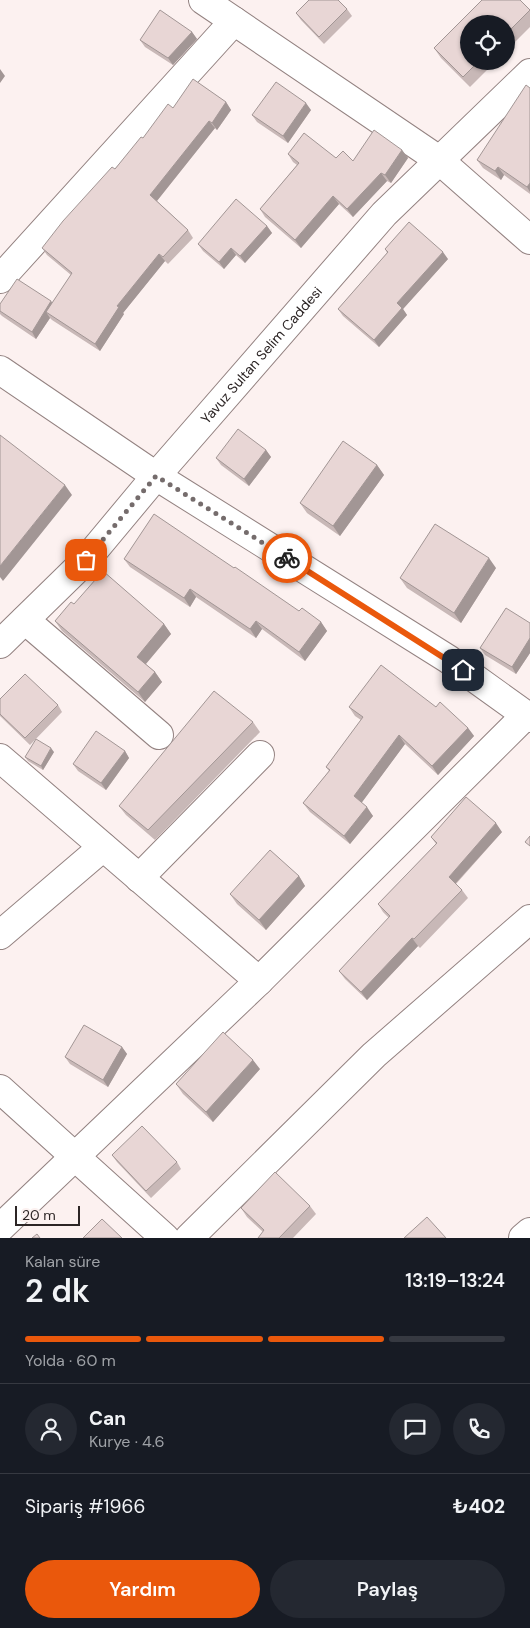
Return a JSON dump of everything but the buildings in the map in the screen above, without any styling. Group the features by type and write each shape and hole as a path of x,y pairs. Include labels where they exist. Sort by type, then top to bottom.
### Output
{"street":[{"path":"203,0 439,160 530,240"},
{"path":"0,279 234,21"},
{"name":"Yavuz Sultan Selim Caddesi","path":"0,644 86,560 156,476 384,214 530,74"},
{"path":"0,370 156,476 448,659 528,716 259,980 0,1228"},
{"path":"24,620 159,735"},
{"path":"139,878 260,755"},
{"path":"0,758 259,980"},
{"path":"0,935 103,847"},
{"path":"189,1238 374,1055 530,919"},
{"path":"0,1089 165,1238"},
{"path":"523,1238 530,1232"}],"way so far":[{"path":"86,560 156,476 287,558"}],"route":[{"path":"287,558 463,670"}]}
